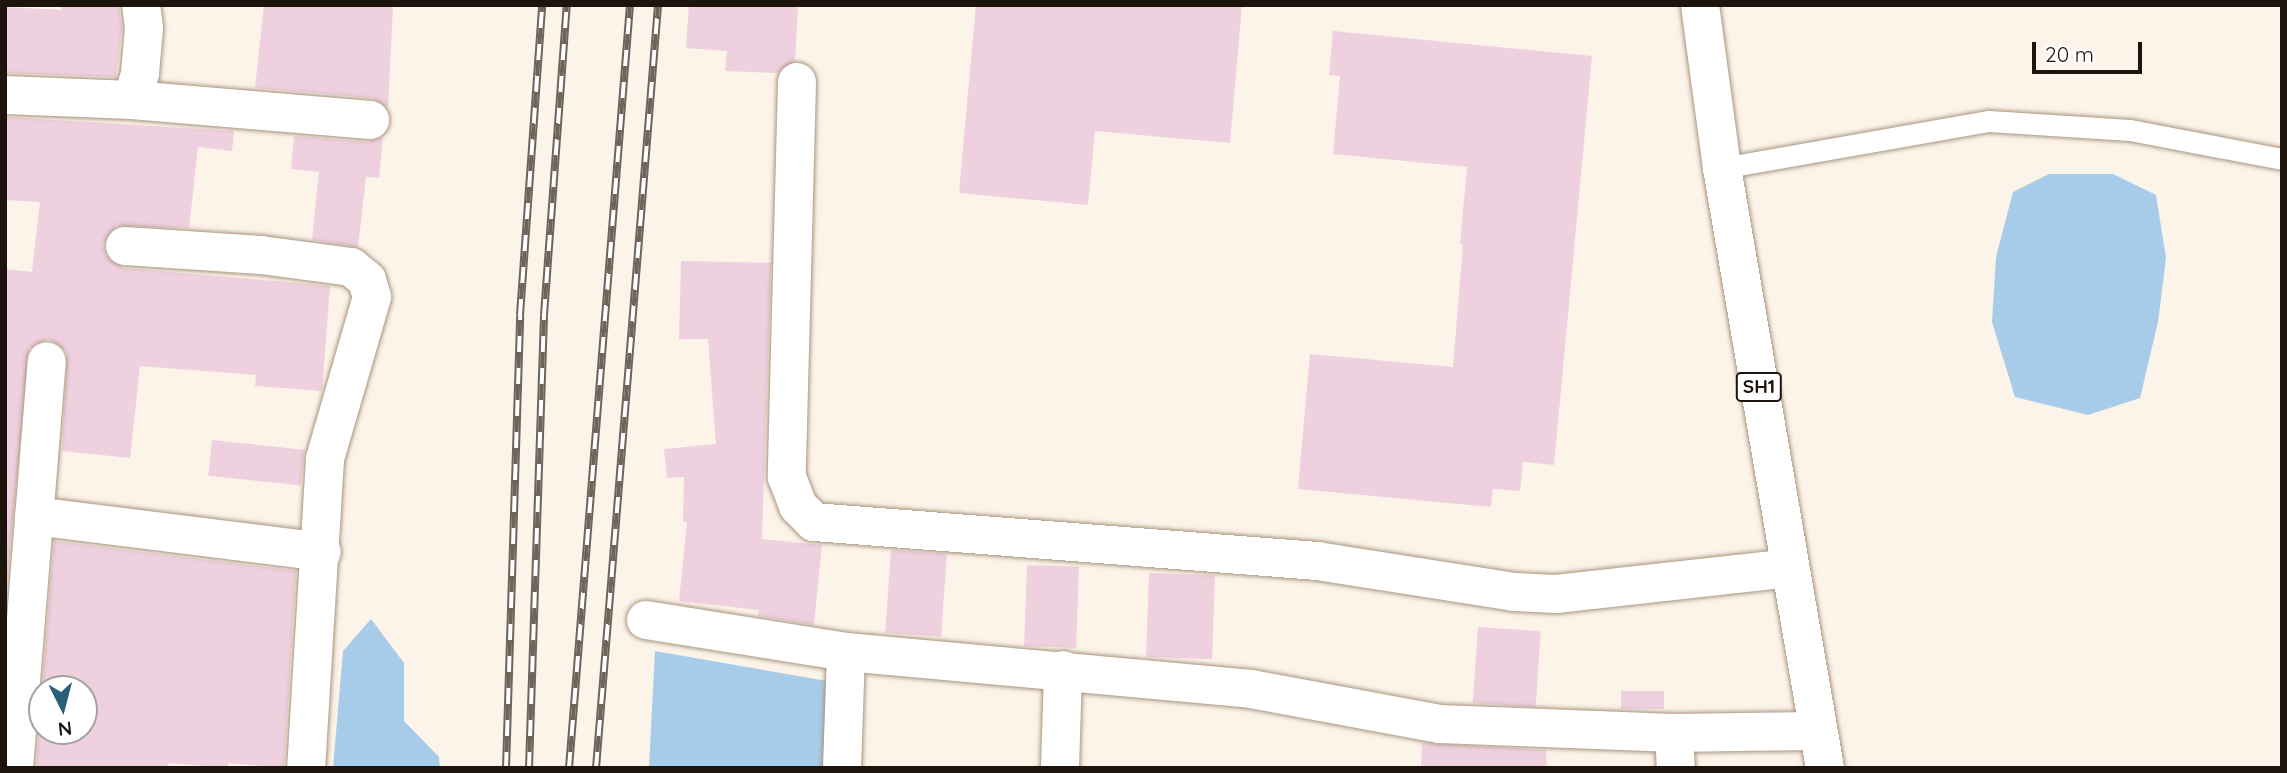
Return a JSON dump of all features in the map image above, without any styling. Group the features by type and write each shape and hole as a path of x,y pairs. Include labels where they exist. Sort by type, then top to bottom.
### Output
{"street":[{"path":"132,100 141,62 141,5"},
{"name":"SH1","path":"1700,5 1722,168 1825,768"},
{"path":"797,82 787,477 798,506 814,522 1317,561 1542,593 1790,568"},
{"path":"5,95 132,100 370,120"},
{"path":"125,246 261,255 351,267 367,280 372,297 325,459 322,552 306,768"},
{"path":"14,768 47,361"},
{"path":"34,516 322,552"},
{"path":"646,620 846,652 1251,689 1440,724 1675,750 1818,731"},
{"path":"842,768 846,652"},
{"path":"1060,768 1063,670"}],"lane":[{"path":"1722,168 1989,121 2130,130 2282,159"}],"water":[{"path":"2049,174 2113,174 2156,195 2166,258 2158,322 2140,398 2088,415 2015,397 1992,322 1996,257 2013,192"},
{"path":"371,619 404,663 404,721 439,757 440,768 333,768 343,651"},
{"path":"655,651 833,682 829,768 649,768"}],"building":[{"path":"61,5 119,7 122,28 116,77 5,73 5,7 61,10"},
{"path":"264,5 393,5 388,108 372,98 255,88"},
{"path":"689,5 798,5 795,61 777,73 725,71 727,51 686,48"},
{"path":"976,5 1242,5 1230,143 1095,131 1088,205 959,193"},
{"path":"1333,31 1592,56 1554,465 1523,462 1520,491 1493,489 1491,507 1298,489 1310,354 1453,367 1463,245 1460,244 1467,167 1333,154 1340,76 1329,75"},
{"path":"5,117 234,131 232,151 198,147 189,228 116,226 103,244 106,256 124,268 330,286 322,391 255,386 256,375 140,366 130,458 62,451 67,352 49,339 29,348 5,605 5,269 32,272 40,202 5,200"},
{"path":"294,136 368,142 383,137 379,178 366,177 358,247 312,240 319,172 291,169"},
{"path":"681,261 771,263 762,539 822,545 814,625 758,616 759,610 679,601 687,522 683,522 684,477 667,478 664,449 716,444 708,339 679,339"},
{"path":"212,440 304,450 301,486 208,476"},
{"path":"54,541 296,571 284,768 228,763 228,768 168,763 168,768 36,768 38,745 98,745 98,675 43,675"},
{"path":"891,550 947,554 941,637 885,633"},
{"path":"1027,565 1079,567 1076,648 1024,646"},
{"path":"1149,573 1215,575 1212,659 1146,657"},
{"path":"1478,627 1541,631 1536,707 1473,703"},
{"path":"1621,691 1664,691 1664,709 1621,709"},
{"path":"1422,743 1546,750 1547,768 1421,768"}],"railway":[{"path":"506,768 520,315 542,5"},
{"path":"529,768 544,315 567,5"},
{"path":"569,768 630,5"},
{"path":"596,768 658,5"}]}
